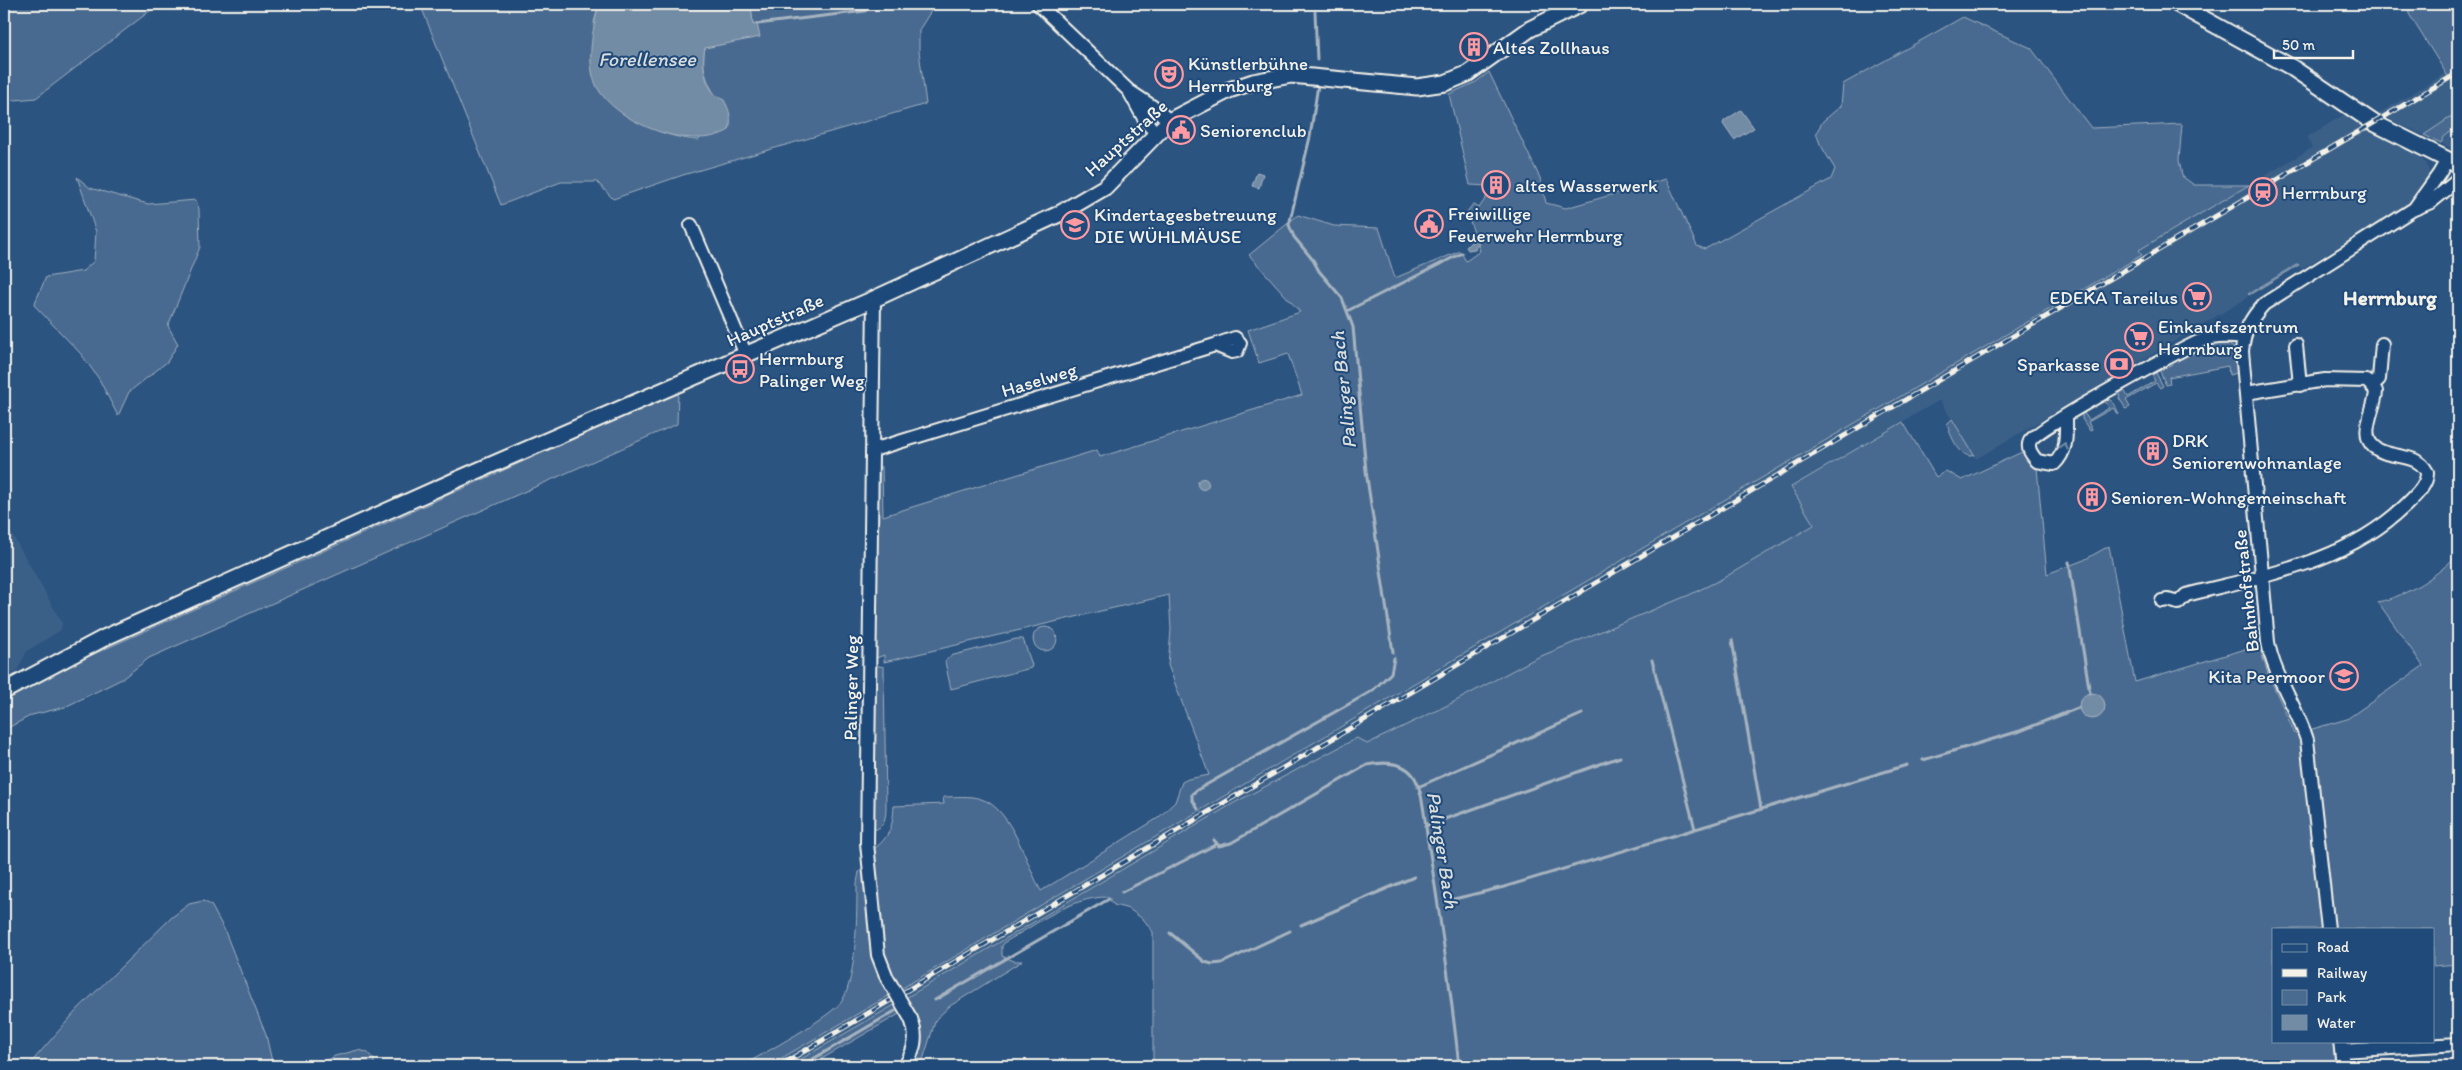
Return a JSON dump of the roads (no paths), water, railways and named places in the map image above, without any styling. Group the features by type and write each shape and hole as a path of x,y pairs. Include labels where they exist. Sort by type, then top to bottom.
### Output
{"main road":[{"name":"Hauptstraße","path":"4,691 106,637 454,481 874,299 1086,200 1119,175 1169,121 1205,102 1253,82 1274,77 1307,75 1417,87 1445,83 1467,74 1530,29 1581,4"},
{"path":"2177,4 2290,67 2374,123 2452,162"}],"street":[{"path":"1038,4 1129,91 1137,95 1169,121"},
{"path":"1129,91 1146,122 1156,133"},
{"name":"Bahnhofstraße","path":"2412,210 2439,174 2452,162"},
{"name":"Bahnhofstraße","path":"2328,928 2307,740 2270,651 2242,351 2243,338 2248,324 2264,304 2412,210 2431,202 2458,180"},
{"path":"691,225 746,355"},
{"name":"Palinger Weg","path":"874,299 867,843 878,955 887,978 911,1019 916,1037 912,1052 905,1066"},
{"path":"2066,416 2066,441 2061,458 2054,464 2037,461 2031,454 2028,445 2031,438 2066,416 2160,360 2198,342 2216,337 2243,338"},
{"path":"2373,385 2380,380 2382,344"},
{"name":"Haselweg","path":"873,450 1215,345"},
{"path":"2296,345 2300,385"},
{"path":"2162,601 2168,600 2178,603 2186,595 2314,561 2349,547 2396,514 2412,499 2426,480 2426,472 2416,461 2378,450 2369,442 2367,434 2376,397 2373,385 2367,381 2348,379 2246,394"},
{"path":"2343,1066 2340,1046 2458,1044"}],"water":[{"name":"Forellensee","path":"599,4 751,4 753,25 757,24 760,37 705,48 704,70 706,78 712,91 724,100 726,104 730,119 729,130 713,136 695,138 676,136 656,131 637,122 620,112 607,100 597,87 591,68 591,46"},
{"path":"1741,110 1754,128 1734,140 1723,124 1724,121"},
{"path":"1257,172 1263,174 1259,188 1252,186"},
{"path":"1473,240 1477,240 1479,243 1475,249 1468,250 1466,247"},
{"path":"1203,478 1209,484 1203,490 1197,484"},
{"path":"2092,693 2101,697 2105,706 2101,715 2092,719 2083,715 2079,706 2083,697"}],"waterway":[{"path":"757,24 865,11 870,4"},
{"name":"Palinger Bach","path":"1315,12 1317,60"},
{"name":"Palinger Bach","path":"1318,85 1310,137 1289,225 1294,237 1342,298 1353,327 1366,471 1393,652"},
{"path":"1349,310 1462,253"},
{"path":"2069,562 2090,694"},
{"path":"1732,640 1761,809"},
{"path":"1198,809 1192,799 1192,794 1197,790 1372,691 1391,673 1394,658"},
{"path":"1652,660 1695,829"},
{"path":"1923,760 2020,731 2078,708"},
{"path":"1418,787 1582,714"},
{"path":"1425,826 1620,757"},
{"name":"Palinger Bach","path":"1214,840 1219,846 1231,843 1367,765 1391,764 1408,770 1413,775 1419,788 1423,806 1459,1066"},
{"path":"1454,899 1504,887 1907,765"},
{"path":"1122,892 1217,844"},
{"path":"1301,925 1414,877"},
{"path":"935,1000 1109,899"},
{"path":"1170,933 1205,962 1212,964 1222,963 1290,931"},
{"path":"801,1066 895,1011"}],"railway":[{"path":"779,1066 2458,73"}],"place":[{"name":"Altes Zollhaus","path":"1474,47"},
{"name":"Künstlerbühne Herrnburg","path":"1169,74"},
{"name":"Seniorenclub","path":"1181,130"},
{"name":"altes Wasserwerk","path":"1496,185"},
{"name":"Herrnburg","path":"2263,192"},
{"name":"Freiwillige Feuerwehr Herrnburg","path":"1429,224"},
{"name":"Kindertagesbetreuung DIE WÜHLMÄUSE","path":"1075,225"},
{"name":"EDEKA Tareilus","path":"2197,297"},
{"name":"Einkaufszentrum Herrnburg","path":"2139,337"},
{"name":"Sparkasse","path":"2119,364"},
{"name":"Herrnburg Palinger Weg","path":"740,369"},
{"name":"DRK Seniorenwohnanlage","path":"2153,451"},
{"name":"Senioren-Wohngemeinschaft","path":"2092,497"},
{"name":"Kita Peermoor","path":"2344,676"}],"district":[{"name":"Herrnburg","path":"2390,297"}]}
